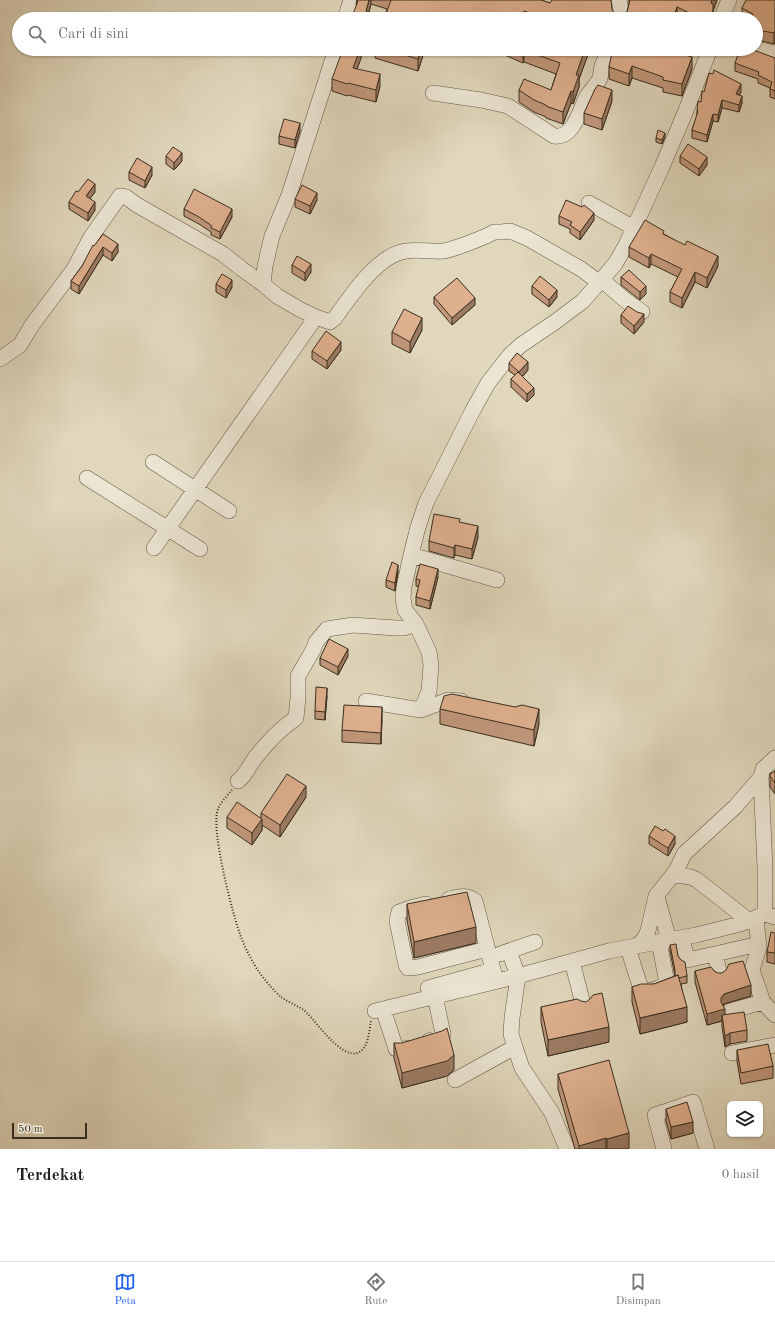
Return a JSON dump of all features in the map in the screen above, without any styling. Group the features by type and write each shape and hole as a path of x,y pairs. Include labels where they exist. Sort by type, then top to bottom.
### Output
{"street":[{"path":"347,12 350,0"},
{"path":"619,0 621,12"},
{"path":"724,12 729,0"},
{"path":"763,50 775,53"},
{"path":"263,284 265,266 272,236 289,195 334,56"},
{"path":"433,94 481,100 508,106 554,136 560,136 568,131 577,119 587,96 597,84 606,56"},
{"path":"421,710 429,691 431,665 429,652 416,624 405,610 403,598 411,555 426,503 488,383 510,355 583,301 615,264 634,228 685,113 707,56"},
{"path":"0,359 20,345 32,325 74,269 91,237 120,196 126,197 136,205 224,254 277,296 301,310 330,322 335,318 374,268 394,255 406,251 444,251 494,232 510,231 527,238 601,281 642,312"},
{"path":"589,203 634,228"},
{"path":"154,548 316,317"},
{"path":"153,462 230,511"},
{"path":"87,478 200,549"},
{"path":"411,555 497,580"},
{"path":"238,781 245,775 252,762 269,741 286,724 296,718 298,676 316,642 327,629 353,625 404,628 416,624"},
{"path":"366,700 421,710 448,700 474,704"},
{"path":"775,758 763,769 761,777 770,863 761,917 759,947 752,970 763,1002 775,1015"},
{"path":"633,947 644,938 656,896 674,875 684,854 735,807 761,777"},
{"path":"674,875 691,877 761,917"},
{"path":"535,942 499,951 411,969 406,965 397,921 399,912 410,908 462,896 471,897 475,901 499,951 518,976 511,1034 522,1068 552,1113 567,1149"},
{"path":"656,896 670,940 687,960 759,944"},
{"path":"418,967 428,995 443,1034 439,1038 399,1050 396,1049 379,1010 428,995 494,976 518,976 572,961 732,926 761,917"},
{"path":"633,947 640,989 643,991 651,991 659,989 666,984 670,940"},
{"path":"494,976 499,951"},
{"path":"715,954 720,975"},
{"path":"572,961 584,1008"},
{"path":"730,1011 763,1002"},
{"path":"732,1053 775,1045"},
{"path":"455,1080 515,1047"},
{"path":"664,1149 655,1115 693,1102 707,1149"}],"path":[{"path":"238,781 218,810 216,823 218,843 241,938 259,972 281,997 306,1012 342,1050 350,1053 356,1053 364,1049 368,1040 372,1015 379,1010"}],"building":[{"path":"369,0 366,11 368,12 354,12 358,1 356,1"},
{"path":"391,0 541,0 550,3 552,0 611,0 614,12 524,11 387,12"},
{"path":"630,0 712,0 711,3 713,4 713,10 712,12 687,12 677,7 675,12 627,12"},
{"path":"746,0 775,0 774,33 763,31 763,12 749,12 742,8"},
{"path":"763,54 775,58 775,91 770,89 772,82 758,75 759,72 735,63 738,56 763,56"},
{"path":"340,56 357,56 353,68 380,74 376,90 347,84 332,79"},
{"path":"408,56 419,56 418,59"},
{"path":"541,56 583,56 576,75 579,75 573,92 571,91 563,112 534,100 519,90 524,79 551,90 560,63"},
{"path":"611,57 692,57 682,84 663,80 663,77 632,66 629,74 609,67"},
{"path":"714,70 741,84 736,94 742,96 739,105 722,100 718,115 713,114 707,135 692,130 698,111 698,101 701,102 702,91 704,92 709,73 713,74"},
{"path":"598,85 612,90 602,119 584,113"},
{"path":"284,119 300,123 295,140 279,136"},
{"path":"658,130 665,133 662,140 656,138"},
{"path":"688,144 707,157 699,169 680,156"},
{"path":"173,147 182,153 174,163 166,156"},
{"path":"137,158 152,167 145,181 129,172"},
{"path":"88,179 95,184 86,196 95,202 88,213 69,202 76,191 78,192"},
{"path":"302,185 317,193 310,206 295,199"},
{"path":"194,189 232,209 220,232 211,228 212,226 184,209"},
{"path":"566,200 582,207 584,205 594,213 580,232 570,225 572,222 559,216"},
{"path":"645,220 664,231 663,234 685,245 687,241 718,256 707,278 695,272 682,298 670,292 682,269 651,254 649,258 629,247"},
{"path":"103,234 118,244 112,253 103,247 79,286 71,281 82,266 93,245 94,246"},
{"path":"297,256 311,264 305,273 292,265"},
{"path":"629,270 646,286 640,292 621,277"},
{"path":"222,274 232,280 226,290 216,284"},
{"path":"540,276 557,290 549,300 532,286"},
{"path":"457,278 475,298 452,318 434,297"},
{"path":"628,306 637,312 644,314 634,326 621,315"},
{"path":"404,309 422,318 410,342 392,332"},
{"path":"326,331 341,342 327,361 312,351"},
{"path":"517,353 528,362 519,372 509,363"},
{"path":"518,372 534,388 527,394 511,379"},
{"path":"434,514 460,519 459,522 478,526 472,549 455,545 454,548 429,541"},
{"path":"392,562 398,565 395,583 386,580"},
{"path":"420,564 438,569 430,601 416,597 420,580 416,579"},
{"path":"329,639 348,649 338,667 320,658"},
{"path":"316,687 327,688 325,712 315,711"},
{"path":"452,694 515,707 522,705 539,709 534,730 440,709 444,696"},
{"path":"344,705 382,707 381,733 342,730"},
{"path":"775,771 775,783 770,774"},
{"path":"287,774 306,786 280,825 261,813"},
{"path":"237,802 262,819 252,833 227,817"},
{"path":"655,826 663,831 665,829 675,836 668,848 649,836"},
{"path":"467,892 476,927 414,942 407,904"},
{"path":"771,932 775,933 775,953 767,952"},
{"path":"676,944 678,956 685,962 687,976 679,978 678,975 675,976 670,945"},
{"path":"743,961 751,985 724,994 721,998 721,1002 725,1009 707,1014 695,971 711,967 714,971 722,973 726,970 729,964"},
{"path":"678,975 687,1007 640,1018 632,987 641,984 654,984"},
{"path":"602,993 609,1027 548,1040 541,1007 577,999 586,1002 593,995"},
{"path":"744,1012 747,1030 730,1033 725,1036 722,1015"},
{"path":"447,1028 454,1055 447,1061 402,1073 394,1043 402,1043 442,1031"},
{"path":"768,1044 773,1066 741,1073 737,1050"},
{"path":"609,1060 629,1133 579,1146 558,1074"},
{"path":"687,1102 693,1122 671,1127 666,1109"}]}
